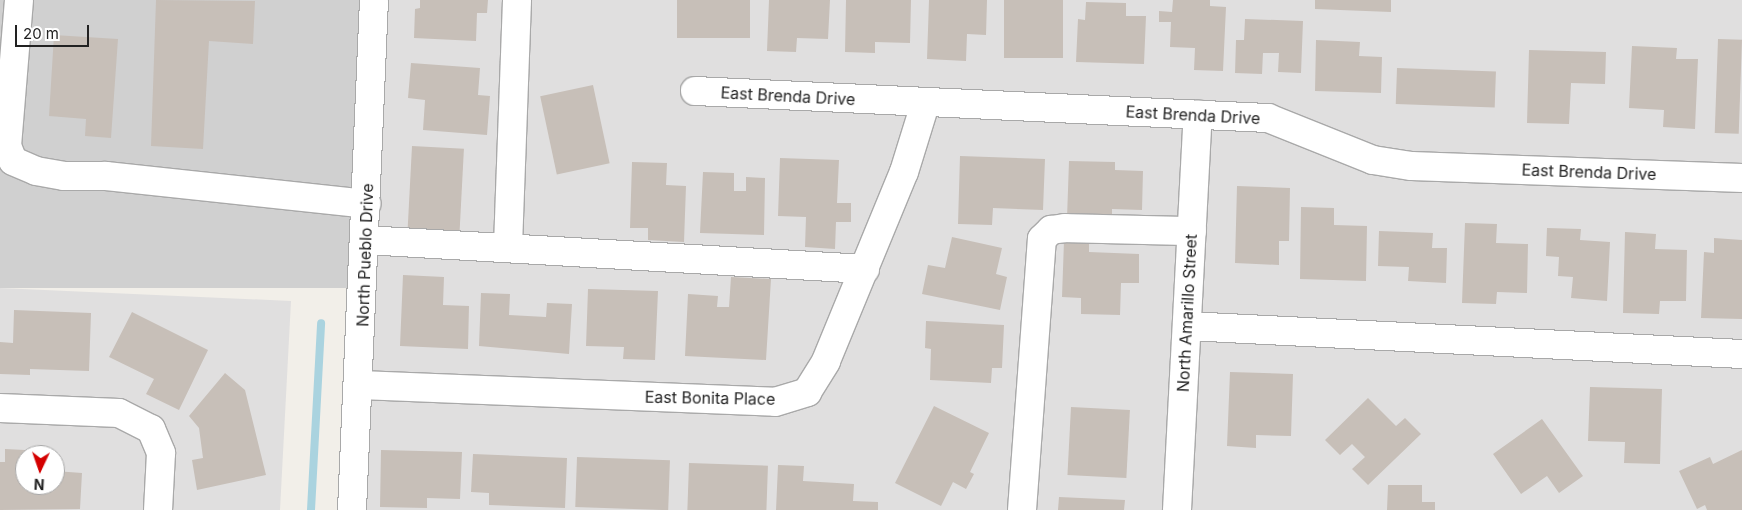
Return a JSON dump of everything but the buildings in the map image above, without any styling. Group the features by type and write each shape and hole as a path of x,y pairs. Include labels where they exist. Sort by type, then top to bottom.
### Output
{"street":[{"path":"19,0 7,146 13,161 36,171 64,176 106,176 366,204"},
{"name":"North Pueblo Drive","path":"352,510 360,385 374,0"},
{"path":"508,246 518,0"},
{"name":"East Brenda Drive","path":"695,91 925,104 1268,118 1373,160 1412,166 1742,178"},
{"name":"East Bonita Place","path":"360,385 775,402 807,392 826,361 904,172 925,104"},
{"name":"North Amarillo Street","path":"1177,510 1198,115"},
{"path":"1022,510 1042,239 1051,230 1065,228 1192,231"},
{"path":"365,240 508,246 864,269"},
{"path":"1187,326 1742,354"},
{"path":"0,408 119,413 151,429 161,453 158,510"}],"shaded area":[{"path":"0,0 362,0 362,288 0,288"},
{"path":"362,0 1742,0 1742,510 362,510"},
{"path":"0,288 291,301 280,510 0,510"}],"waterway":[{"path":"311,510 321,323"}]}
